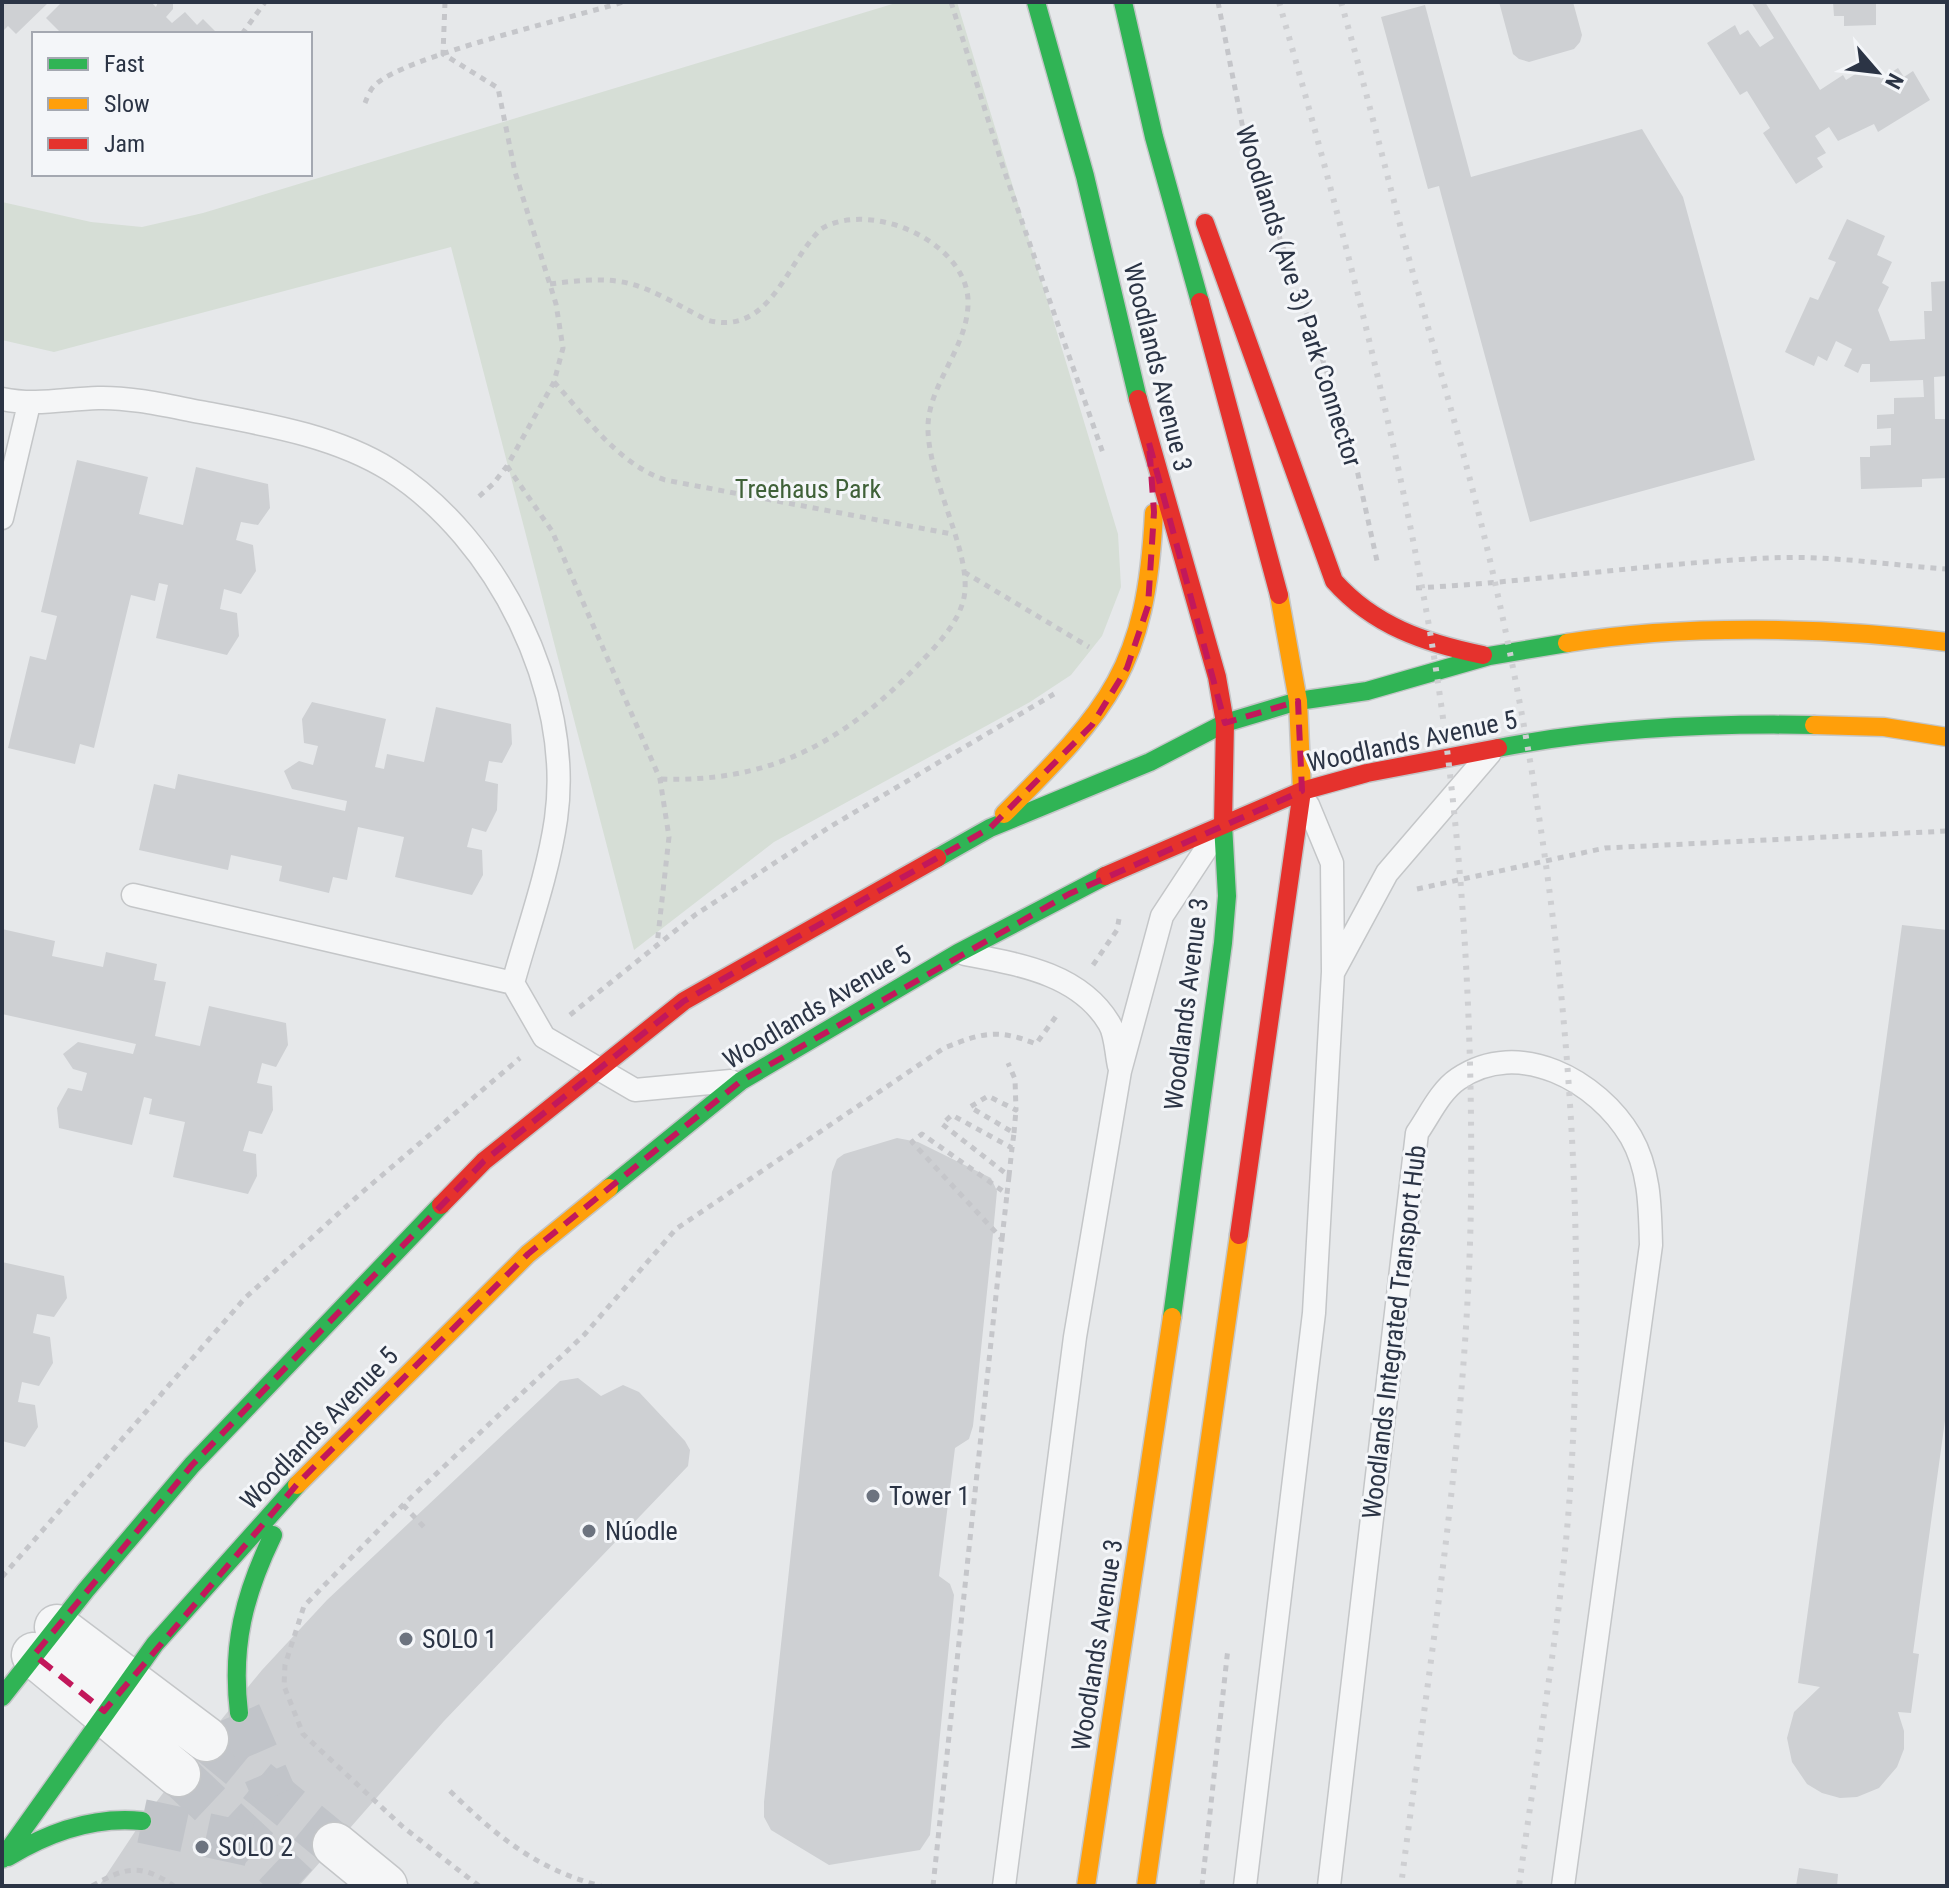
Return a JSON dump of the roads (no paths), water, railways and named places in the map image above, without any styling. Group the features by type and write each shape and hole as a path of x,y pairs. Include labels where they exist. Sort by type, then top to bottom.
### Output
{"main road":[{"path":"1125,2 1174,136"},
{"path":"1125,2 1154,137 1276,575 1298,701 1302,791 1146,1886"},
{"name":"Woodlands Avenue 3","path":"1043,10 1149,443 1217,677 1225,723 1223,824 1227,896 1223,943 1158,1416 1086,1886"},
{"path":"1200,210 1334,581 1358,609 1393,628 1439,647 1489,656"},
{"path":"990,828 1092,725 1127,668 1139,641 1151,591 1154,512 1149,443"},
{"path":"2,1697 192,1465 484,1161 684,1001 990,828 1150,762 1225,723 1298,701 1367,691 1489,656 1616,635 1700,632 1878,633 1947,642"},
{"name":"Woodlands Avenue 5","path":"2,1860 115,1696 155,1644 299,1482 528,1254 741,1081 958,953 1130,863 1302,791 1367,773 1556,737 1764,724 1884,727 1947,737"},
{"path":"222,1726 245,1592 299,1482"},
{"path":"2,1860 50,1832 124,1819 142,1821"}],"street":[{"path":"45,1641 115,1696 178,1774"},
{"path":"115,1696 222,1726"},
{"path":"335,1845 385,1886"}],"lane":[{"path":"2,399 29,404 100,398 199,412 329,441 388,469 443,510 502,588 541,672 552,723 558,771 556,817 547,865 513,983 544,1037 635,1090 741,1081"},
{"path":"2,518 29,404"},
{"path":"1333,972 1387,873 1493,750"},
{"path":"1245,1886 1314,1313 1333,972 1332,863 1302,791"},
{"path":"1004,1886 1075,1337 1120,1071 1162,916 1223,824"},
{"path":"133,895 513,983"},
{"path":"958,953 1032,967 1076,989 1111,1025 1120,1071"},
{"name":"Woodlands Integrated Transport Hub","path":"1329,1886 1417,1133 1458,1079 1504,1064 1527,1064 1581,1082 1609,1106 1632,1138 1646,1177 1650,1208 1649,1261 1563,1886"}],"tunnel":[{"path":"239,1713 275,1796"},
{"path":"206,1739 335,1845"},
{"path":"178,1774 297,1886"},
{"path":"142,1821 253,1845"}],"railway":[{"path":"1279,2 1362,312 1414,547 1440,697 1463,912 1471,1128 1463,1371 1446,1543 1401,1886"},
{"path":"1341,2 1494,578 1536,800 1564,1025 1576,1251 1576,1364 1571,1476 1556,1630 1519,1886"}],"place":[{"name":"Tower 1","path":"873,1496"},
{"name":"Núodle","path":"589,1531"},
{"name":"SOLO 1","path":"406,1639"},
{"name":"SOLO 2","path":"202,1847"}],"park label":[{"name":"Treehaus Park","path":"808,489"}]}
